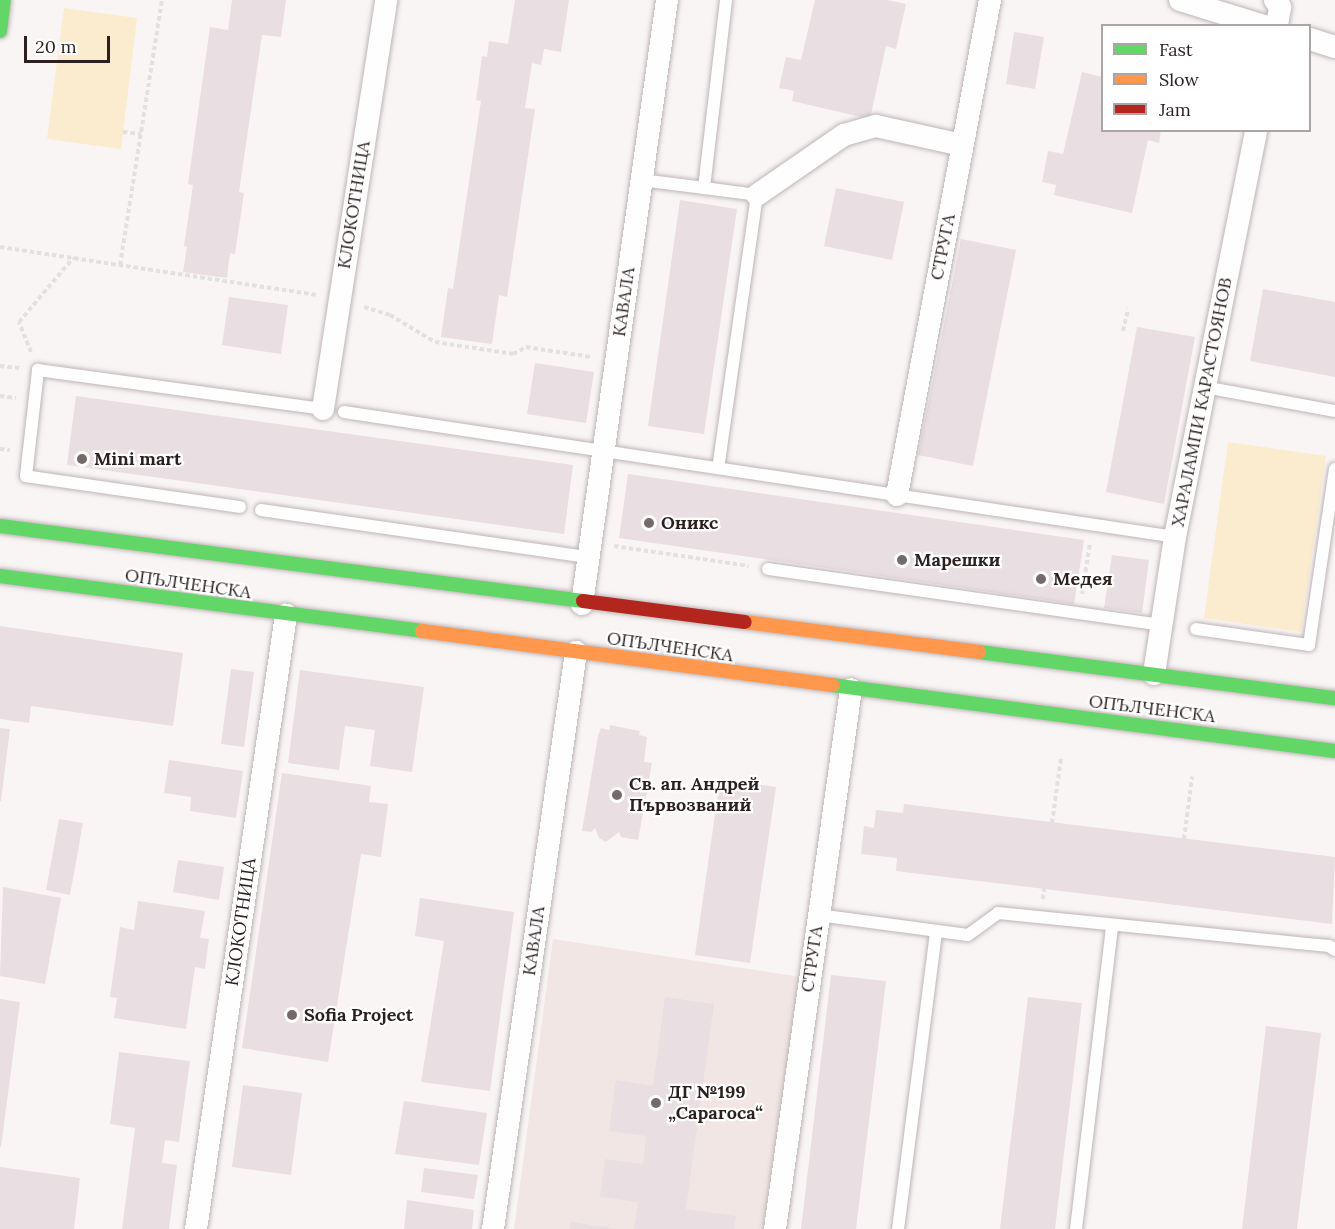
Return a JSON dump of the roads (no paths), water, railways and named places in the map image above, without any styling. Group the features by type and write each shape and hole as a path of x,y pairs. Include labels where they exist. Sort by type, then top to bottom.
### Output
{"main road":[{"path":"0,31 4,0"},
{"name":"ОПЪЛЧЕНСКА","path":"0,526 582,604 1335,698"},
{"name":"ОПЪЛЧЕНСКА","path":"0,576 851,690 1335,751"}],"street":[{"name":"КЛОКОТНИЦА","path":"333,411 340,298 386,0"},
{"name":"КАВАЛА","path":"582,604 667,0"},
{"name":"СТРУГА","path":"897,495 990,0"},
{"path":"1180,0 1258,24"},
{"path":"1275,0 1281,7 1277,24"},
{"path":"1311,39 1335,47"},
{"path":"757,195 844,135 876,126 962,145"},
{"name":"ХАРАЛАМПИ КАРАСТОЯНОВ","path":"1154,674 1175,537 1256,132"},
{"name":"КЛОКОТНИЦА","path":"196,1229 286,615"},
{"name":"КАВАЛА","path":"493,1229 576,652"},
{"name":"СТРУГА","path":"775,1229 851,690"}],"lane":[{"path":"704,188 726,0"},
{"path":"641,180 757,195 718,468"},
{"path":"240,507 26,476 38,370 333,411 1175,537"},
{"path":"1204,387 1335,411"},
{"path":"1196,629 1308,645 1335,469"},
{"path":"261,510 589,549"},
{"path":"768,569 1162,625"},
{"path":"818,915 968,935 998,913 1329,946 1335,950"},
{"path":"1076,1229 1112,925"},
{"path":"898,1229 936,932"}],"place":[{"name":"Mini mart","path":"82,459"},
{"name":"Оникс","path":"649,523"},
{"name":"Марешки","path":"902,560"},
{"name":"Медея","path":"1041,579"},
{"name":"Св. ап. Андрей Първозваний","path":"617,795"},
{"name":"Sofia Project","path":"292,1015"},
{"name":"ДГ №199 „Сарагоса“","path":"656,1103"}]}
